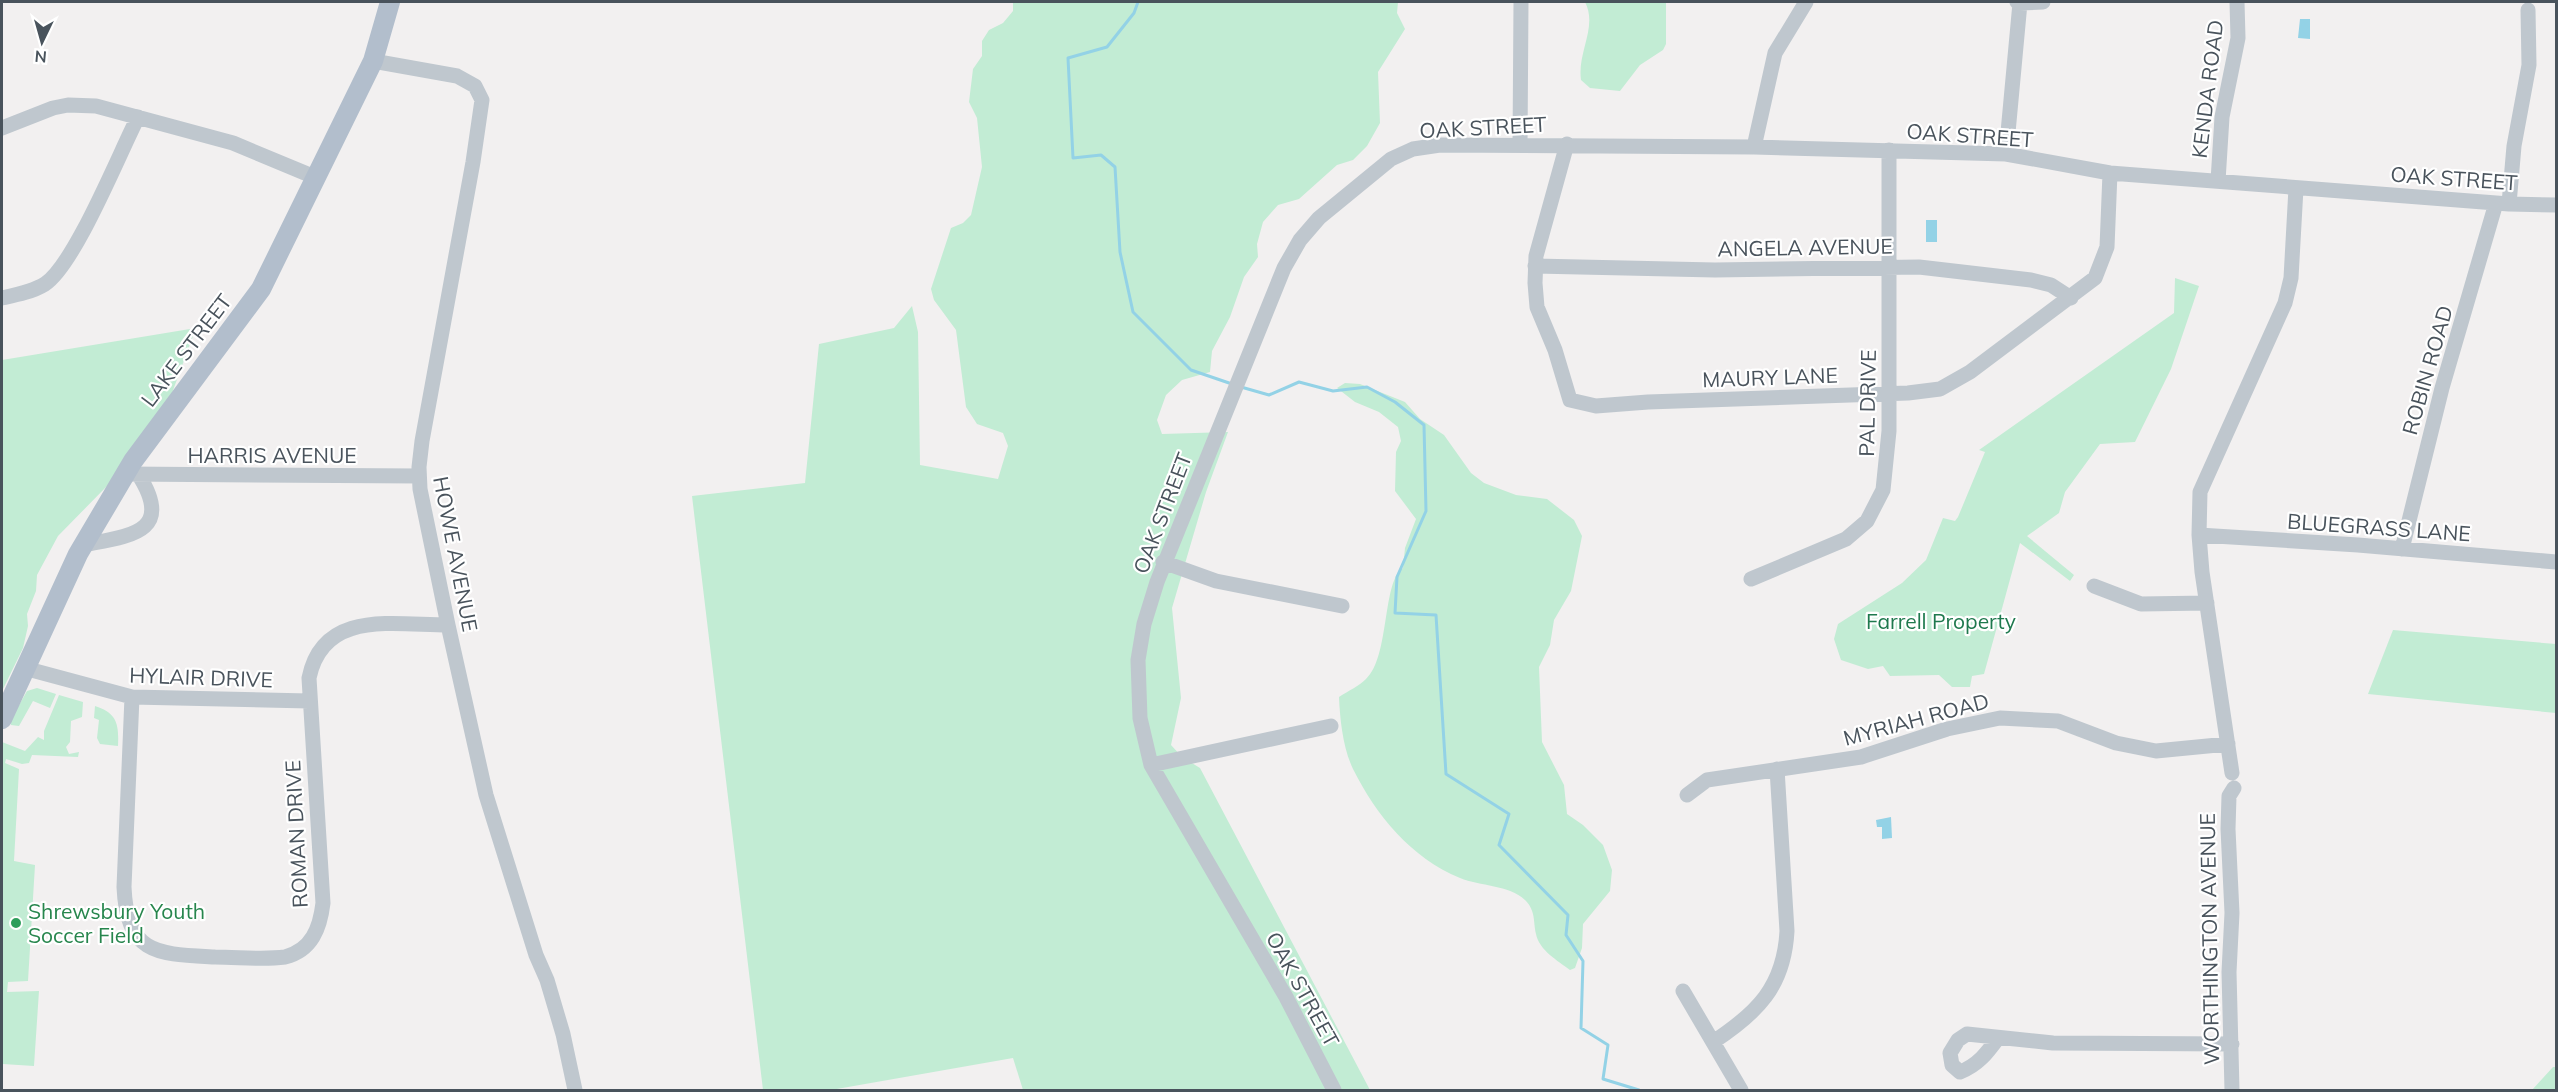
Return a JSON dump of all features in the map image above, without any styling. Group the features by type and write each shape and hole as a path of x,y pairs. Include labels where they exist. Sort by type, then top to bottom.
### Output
{"main road":[{"name":"LAKE STREET","path":"2,719 83,545 261,289 373,61 390,2"}],"street":[{"path":"1520,145 1521,2"},
{"path":"1754,147 1775,53 1790,24 1806,2"},
{"path":"2006,154 2019,2 2043,2"},
{"name":"KENDA ROAD","path":"2218,181 2222,117 2237,48 2237,2"},
{"name":"ROBIN ROAD","path":"2402,549 2442,388 2503,204 2529,65 2528,10"},
{"name":"HOWE AVENUE","path":"373,61 457,76 475,86 482,100 473,162 422,441 419,476 448,625 486,795 536,955 547,980 575,1090"},
{"path":"2,128 68,105 96,106 233,143 317,178"},
{"path":"2,298 35,289 58,272 74,246 138,117"},
{"name":"OAK STREET","path":"1334,1090 1286,997 1151,765 1140,718 1138,660 1144,624 1163,562 1284,268 1300,241 1319,218 1391,159 1413,149 1440,145 1568,144 2006,154 2110,173 2503,204 2556,205"},
{"name":"MAURY LANE","path":"1568,144 1535,266 1537,307 1558,358 1566,395 1574,402 1596,406 1648,402 1888,394 1933,391 1946,386 2071,298 2095,278 2104,258 2108,236 2110,173"},
{"name":"PAL DRIVE","path":"1751,579 1833,546 1866,522 1878,501 1886,477 1889,150"},
{"path":"2232,772 2206,603 2199,535 2199,504 2204,479 2271,339 2288,293 2296,188"},
{"name":"ANGELA AVENUE","path":"1535,266 1727,270 1888,266 1935,268 2031,280 2051,285 2071,298"},
{"path":"83,545 129,535 142,530 149,523 152,512 132,474"},
{"name":"HARRIS AVENUE","path":"132,474 419,476"},
{"name":"BLUEGRASS LANE","path":"2199,535 2556,562"},
{"path":"1163,562 1216,581 1342,606"},
{"path":"2094,586 2141,604 2206,603"},
{"name":"ROMAN DRIVE","path":"132,697 124,887 127,916 133,932 147,946 163,952 264,958 290,956 306,948 316,934 322,915 323,892 309,701 309,678 313,661 322,645 340,632 360,626 448,625"},
{"name":"HYLAIR DRIVE","path":"24,668 132,697 309,701"},
{"name":"MYRIAH ROAD","path":"1687,795 1707,780 1860,757 1939,731 2000,718 2058,721 2116,743 2156,751 2228,744"},
{"path":"1151,765 1331,726"},
{"path":"1713,1042 1739,1024 1765,999 1777,979 1784,953 1787,931 1777,769"},
{"name":"WORTHINGTON AVENUE","path":"2232,1090 2229,972 2232,913 2228,829 2229,796 2234,789"},
{"path":"1683,991 1741,1090"},
{"path":"1998,1038 2049,1043 2232,1044"}],"green space":[{"path":"1013,2 1398,2 1397,13 1405,29 1378,72 1380,123 1367,146 1353,160 1337,165 1299,199 1278,205 1263,222 1257,244 1258,257 1244,277 1230,317 1212,351 1210,372 1182,380 1166,395 1157,420 1162,434 1228,432 1206,492 1172,608 1181,698 1171,745 1182,757 1200,768 1370,1090 1023,1090 1013,1058 831,1090 763,1090 692,496 805,483 819,344 894,328 912,306 918,332 920,465 998,479 1008,446 1003,433 977,424 966,407 956,330 934,300 931,289 951,228 963,223 971,215 982,167 977,118 969,102 973,69 982,56 982,41 989,30 1003,23 1013,11"},
{"path":"1585,2 1666,2 1666,44 1663,50 1640,65 1620,91 1590,88 1581,80 1589,21"},
{"name":"Farrell Property","path":"2175,278 2199,286 2171,369 2135,442 2100,444 2065,492 2059,513 2027,536 2074,575 2070,581 2020,543 1984,674 1972,676 1970,687 1952,687 1939,675 1890,676 1883,666 1868,669 1841,660 1834,639 1838,624 1902,583 1926,560 1943,518 1955,521 1958,517 1985,452 1979,450 2174,313"},
{"path":"196,328 172,393 108,485 58,536 37,575 36,591 27,614 28,626 23,648 2,691 2,360"},
{"path":"1345,383 1360,384 1405,402 1420,419 1444,435 1471,473 1484,483 1516,495 1547,499 1574,520 1582,536 1571,591 1554,620 1550,645 1539,667 1542,742 1564,785 1567,814 1583,825 1603,845 1612,870 1610,891 1583,924 1582,948 1575,968 1570,970 1541,945 1536,934 1533,912 1525,900 1511,891 1460,878 1426,859 1411,847 1384,818 1353,769 1343,734 1339,697 1363,682 1374,668 1383,638 1392,588 1396,576 1403,568 1405,548 1416,519 1395,491 1396,452 1401,441 1398,427 1379,412 1355,402 1337,388"},
{"path":"2393,630 2556,644 2556,713 2368,694"},
{"path":"37,688 56,694 50,708 33,701 19,726 11,725 10,721 27,691"},
{"path":"59,695 83,702 82,717 71,721 70,742 66,747 69,754 79,752 78,757 32,755 29,763 22,764 6,759 5,763 19,769 14,861 35,865 28,981 8,982 7,992 39,991 34,1066 3,1064 2,1090 2,742 25,751 38,737 44,740 44,731"},
{"path":"95,706 108,712 115,720 118,746 100,744 97,738 99,720 94,718"},
{"path":"2553,1067 2556,1067 2556,1090 2532,1090"}],"water":[{"path":"2300,19 2310,19 2310,39 2298,38"},
{"path":"1926,220 1937,220 1937,242 1926,242"},
{"path":"1891,817 1892,838 1882,839 1882,827 1877,827 1876,820"}],"waterway":[{"path":"1138,2 1134,13 1107,47 1068,58 1073,158 1101,155 1115,167 1120,252 1133,312 1191,370 1232,384"},
{"path":"1241,387 1269,395 1299,382 1333,391 1367,387 1395,402 1424,425 1426,511 1397,577 1395,613 1436,615 1446,774 1509,814 1499,845 1568,915 1566,935 1583,961 1581,1028 1608,1045 1603,1079 1639,1090"}],"place":[{"name":"Shrewsbury Youth Soccer Field","path":"16,923"}]}
